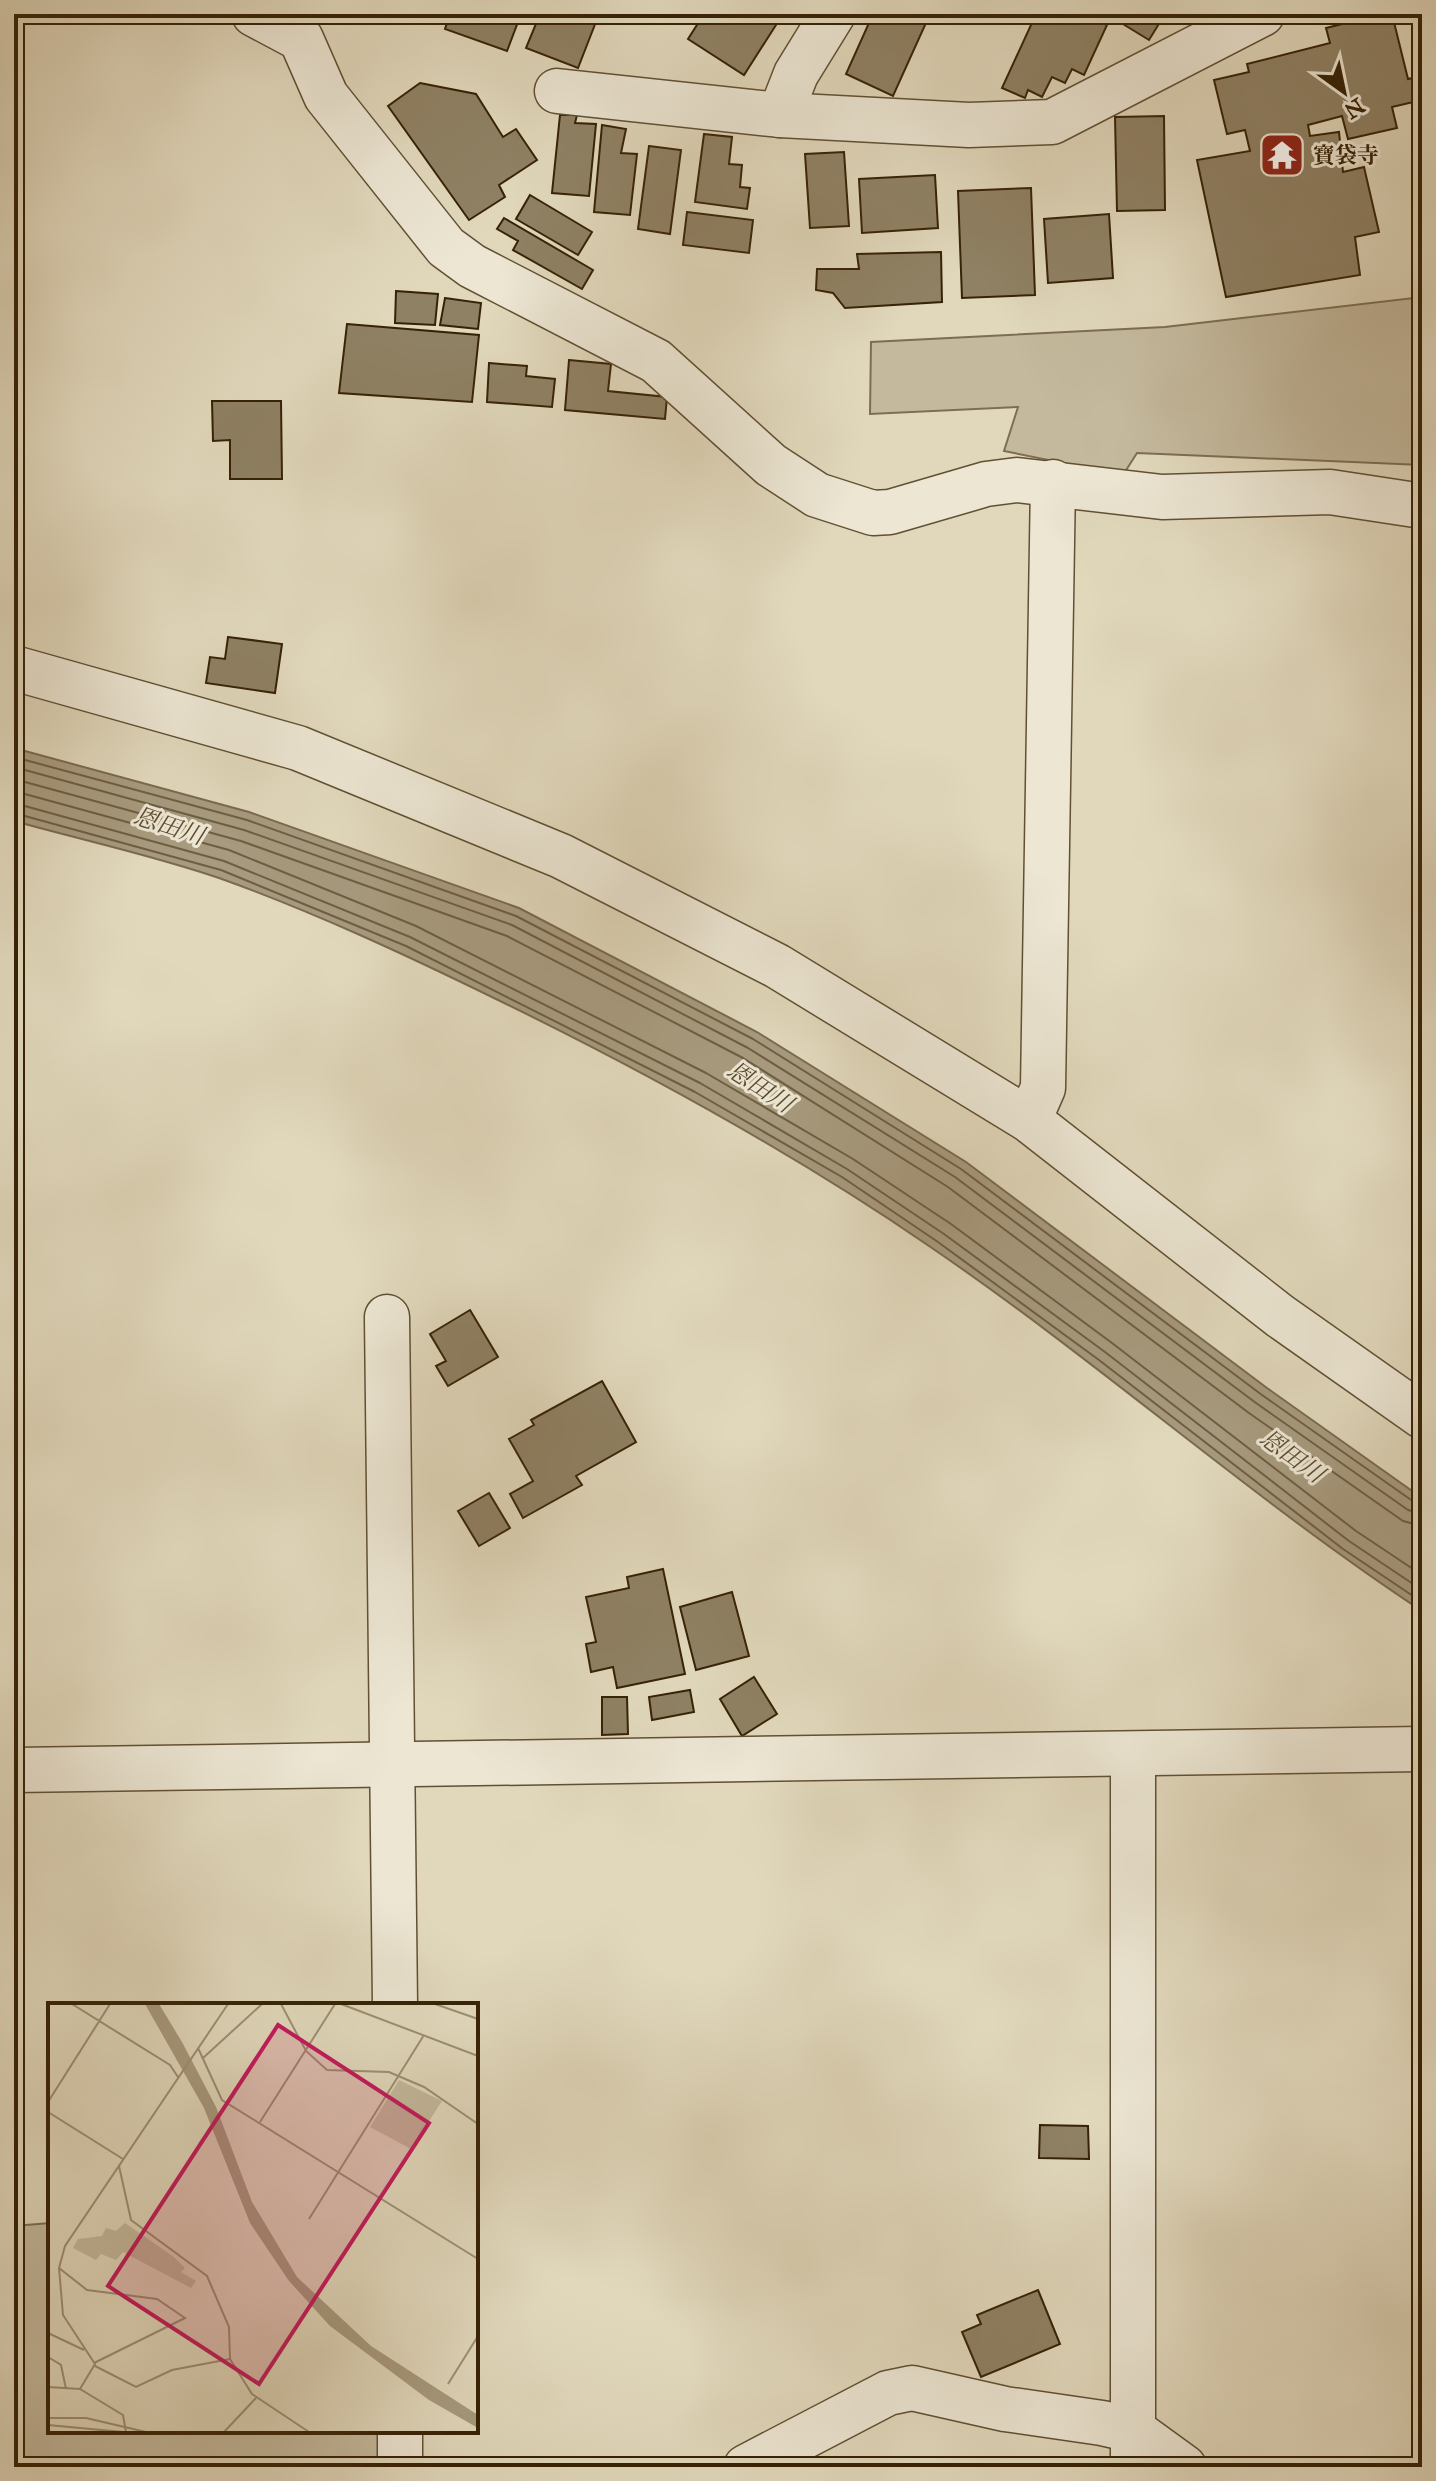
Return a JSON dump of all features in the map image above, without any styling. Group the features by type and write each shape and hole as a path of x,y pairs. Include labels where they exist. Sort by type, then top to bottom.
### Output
{"street":[{"path":"254,14 310,27 326,96 446,247 472,266 656,361 771,465 817,495 873,513 890,512 986,484 1017,480 1162,497 1330,492 1422,506"},
{"path":"780,115 796,74 833,14"},
{"path":"557,91 780,115 969,125 1052,122 1262,14"},
{"path":"1029,1120 1043,1088 1053,482"},
{"path":"14,668 249,731 547,849 777,966 1029,1120 1280,1316 1422,1416"},
{"path":"387,1317 395,2003"},
{"path":"14,1770 1133,1756 1422,1749"},
{"path":"1133,1756 1133,2449"},
{"path":"746,2467 898,2388 912,2388 1005,2409 1184,2467"},
{"path":"400,2433 400,2467"}],"shaded area":[{"path":"1422,297 1422,465 1137,453 1123,475 1004,451 1018,407 870,414 871,342 1165,327"},
{"path":"48,2223 48,2433 380,2433 381,2467 14,2467 14,2226"}],"water":[{"name":"恩田川","path":"14,748 249,812 519,908 757,1032 966,1162 1267,1388 1422,1498 1422,1611 1359,1568 992,1290 929,1246 825,1178 663,1084 428,966 254,891 143,855 14,821"}],"building":[{"path":"450,14 521,14 507,51 445,29"},
{"path":"540,14 599,14 578,68 526,48"},
{"path":"704,14 783,14 744,75 688,39"},
{"path":"873,14 930,14 893,96 846,74"},
{"path":"1036,14 1096,14 1094,19 1107,25 1084,75 1072,69 1065,83 1052,77 1042,97 1028,90 1025,98 1002,88"},
{"path":"1122,14 1165,14 1149,40 1118,21"},
{"name":"寶袋寺","path":"1392,14 1408,79 1422,76 1422,100 1392,107 1397,128 1348,139 1342,116 1308,125 1310,136 1339,132 1343,172 1364,167 1379,232 1355,237 1360,275 1226,297 1197,160 1250,151 1245,130 1227,134 1214,80 1249,72 1247,64 1330,43 1326,28"},
{"path":"420,83 476,94 503,137 516,129 537,160 499,185 505,197 469,220 388,106"},
{"path":"560,115 577,115 575,123 596,124 589,196 552,193"},
{"path":"1164,116 1165,210 1117,211 1115,117"},
{"path":"602,125 626,129 621,153 637,154 630,215 594,212"},
{"path":"704,134 732,137 729,164 742,165 740,187 750,188 747,209 695,202"},
{"path":"649,146 681,150 670,234 638,229"},
{"path":"844,152 849,226 810,228 805,154"},
{"path":"935,175 938,228 862,233 859,179"},
{"path":"1031,188 1035,295 962,298 958,191"},
{"path":"530,195 592,232 578,255 516,219"},
{"path":"687,212 753,220 749,253 683,245"},
{"path":"1109,214 1113,278 1048,283 1044,219"},
{"path":"504,218 593,270 582,289 513,250 518,241 497,229"},
{"path":"941,252 942,302 845,308 833,293 816,290 817,269 859,269 857,254"},
{"path":"396,291 438,294 435,325 395,323"},
{"path":"445,298 481,303 478,329 440,325"},
{"path":"347,324 479,335 472,402 339,393"},
{"path":"569,360 611,364 608,391 667,397 665,419 565,410"},
{"path":"489,363 527,366 526,376 555,379 552,407 487,402"},
{"path":"212,401 281,401 282,479 230,479 230,440 213,441"},
{"path":"228,637 282,644 275,693 206,683 210,657 225,659"},
{"path":"470,1310 498,1357 448,1386 436,1366 446,1361 430,1334"},
{"path":"602,1381 636,1442 576,1476 582,1485 523,1518 510,1494 533,1481 509,1439 534,1425 531,1420"},
{"path":"489,1493 510,1528 479,1546 458,1511"},
{"path":"663,1569 685,1674 617,1688 613,1667 591,1672 586,1644 596,1642 586,1597 629,1588 627,1577"},
{"path":"732,1592 749,1656 696,1670 680,1607"},
{"path":"754,1677 777,1714 742,1736 720,1699"},
{"path":"690,1690 694,1712 652,1720 649,1697"},
{"path":"602,1697 627,1697 628,1734 602,1735"},
{"path":"1040,2125 1088,2126 1089,2159 1039,2158"},
{"path":"1038,2290 1060,2344 981,2377 962,2332 981,2324 977,2315"}],"place":[{"name":"寶袋寺","path":"1282,155"}]}
